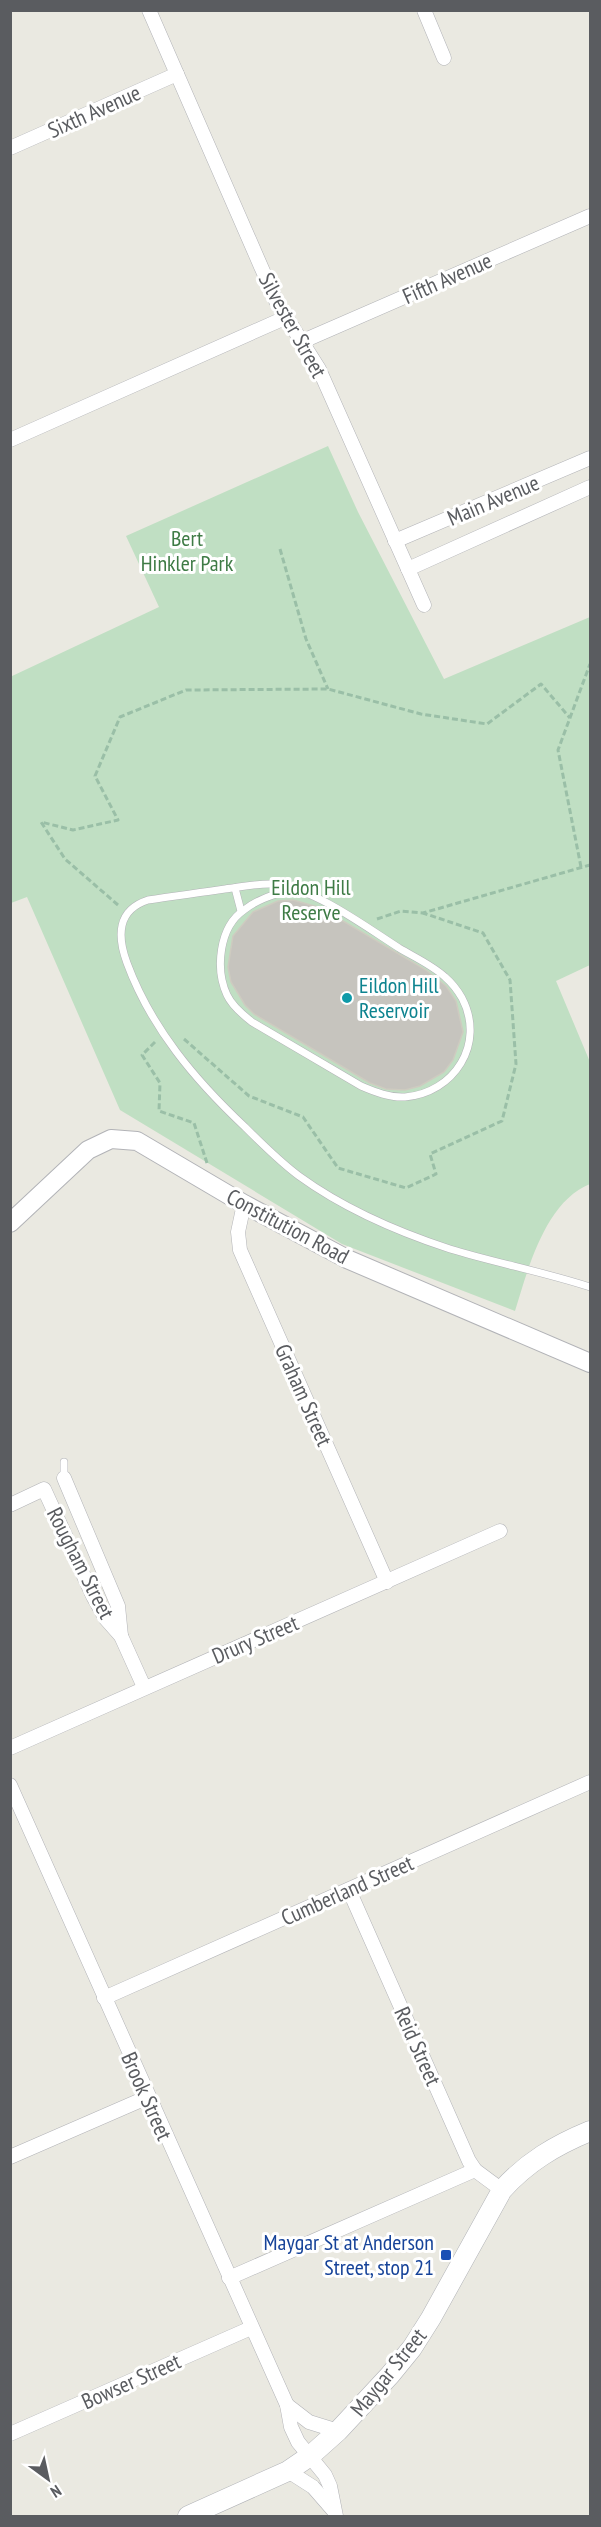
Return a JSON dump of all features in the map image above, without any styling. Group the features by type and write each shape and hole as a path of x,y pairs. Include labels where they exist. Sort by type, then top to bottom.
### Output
{"main road":[{"name":"Maygar Street","path":"188,2517 288,2471 310,2456 338,2431 412,2348 502,2190 519,2172 537,2158 591,2131"}],"street":[{"name":"Silvester Street","path":"149,10 276,301 303,341 322,376 424,605"},
{"path":"424,10 444,58"},
{"name":"Sixth Avenue","path":"10,148 177,74"},
{"name":"Fifth Avenue","path":"303,341 591,216"},
{"path":"10,440 287,317"},
{"name":"Main Avenue","path":"395,541 591,458"},
{"name":"Main Avenue","path":"408,569 591,487"},
{"name":"Constitution Road","path":"10,1223 88,1150 111,1139 137,1141 244,1204 347,1259 591,1363"},
{"name":"Graham Street","path":"244,1204 238,1232 240,1250 387,1582"},
{"name":"Rougham Street","path":"64,1478 118,1606 122,1636 144,1687"},
{"name":"Rougham Street","path":"10,1504 45,1484 100,1610 122,1636"},
{"name":"Drury Street","path":"10,1748 500,1531"},
{"name":"Cumberland Street","path":"104,1998 590,1783"},
{"name":"Brook Street","path":"10,1785 287,2405 291,2427 298,2442 323,2470 330,2486 334,2513"},
{"name":"Reid Street","path":"349,1890 461,2144 475,2170 502,2190"},
{"path":"10,2157 148,2097"},
{"path":"229,2278 475,2170"},
{"name":"Bowser Street","path":"10,2434 251,2328"},
{"name":"Brook Street","path":"287,2405 309,2422 338,2431"},
{"name":"Brook Street","path":"288,2471 313,2487 334,2513"}],"lane":[{"path":"295,888 266,897 241,911 222,943 221,961 227,996 238,1010 252,1022 361,1086 380,1094 402,1098 420,1095 436,1089 453,1074 468,1049 471,1031 462,999 444,976 344,913 295,888 274,884 148,900 126,913 121,927 122,951 131,974 163,1034 184,1063 254,1137 298,1175 335,1199 394,1227 449,1249 591,1287"},
{"path":"235,888 241,911"},
{"name":"Rougham Street","path":"64,1462 64,1478"}],"path":[{"path":"280,549 306,639 328,689"},
{"path":"582,867 558,750 591,664"},
{"path":"126,913 65,859 41,822 73,830 118,820 95,777 120,717 186,690 328,689 421,714 487,724 542,684 570,718"},
{"path":"423,913 591,865"},
{"path":"202,1178 207,1163 194,1123 159,1111 160,1083 142,1055 163,1034 180,1036 249,1096 303,1118 338,1168 405,1188 436,1174 430,1154 502,1121 516,1064 510,980 483,933 423,913 401,911 362,924"}],"green space":[{"name":"Eildon Hill Reserve","path":"328,446 358,512 444,679 590,617 590,965 556,981 590,1062 590,1184 574,1193 550,1221 540,1238 515,1311 342,1244 120,1110 27,897 11,903 10,677 159,607 126,536"}],"building":[{"name":"Eildon Hill Reservoir","path":"293,900 321,908 426,970 446,986 456,1001 463,1032 453,1060 444,1072 420,1086 405,1090 386,1089 370,1083 254,1014 245,1005 231,982 228,967 233,936 253,912 278,901"}],"place":[{"name":"Eildon Hill Reservoir","path":"347,998"},
{"name":"Maygar St at Anderson Street, stop 21","path":"446,2255"}],"park label":[{"name":"Bert Hinkler Park","path":"187,550"}]}
